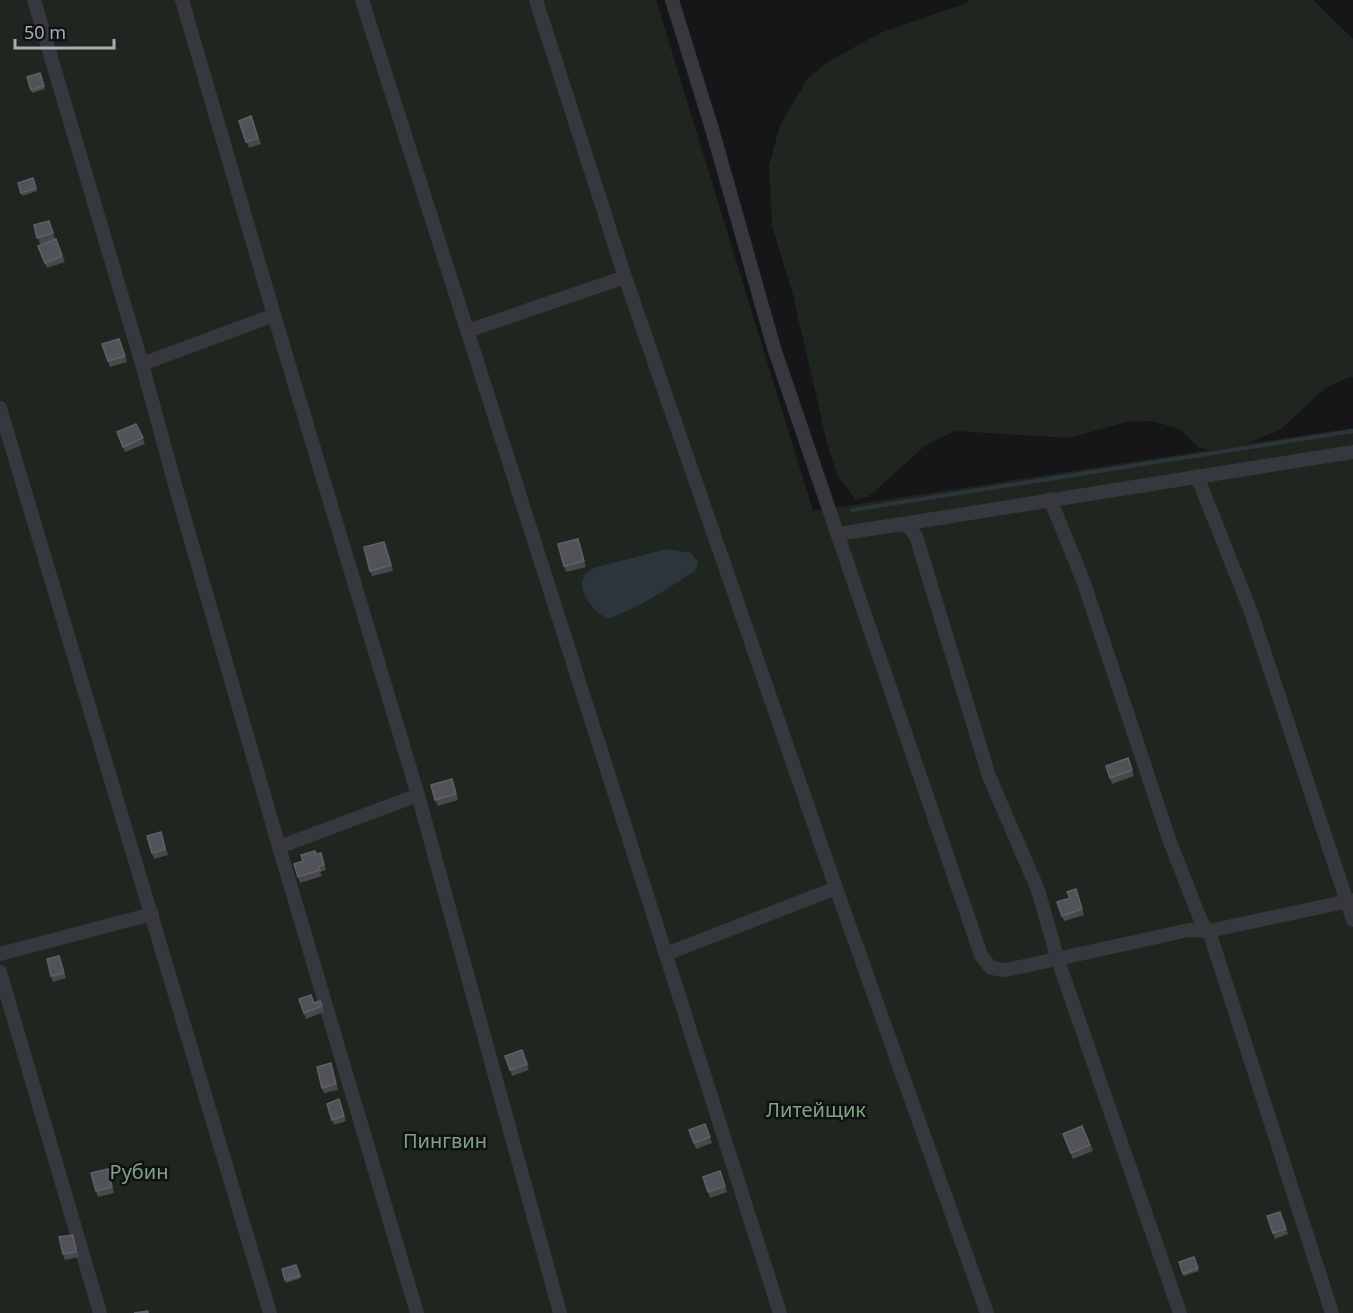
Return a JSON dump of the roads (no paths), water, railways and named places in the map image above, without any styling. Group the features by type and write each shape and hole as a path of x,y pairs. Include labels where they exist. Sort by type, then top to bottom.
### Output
{"street":[{"path":"34,0 142,363 279,846 417,1313"},
{"path":"182,0 418,795 560,1313"},
{"path":"362,0 780,1313"},
{"path":"536,0 625,278 836,888 987,1313"},
{"path":"672,0 712,129 774,348 981,955 991,968 1006,970 1189,930 1209,931 1350,900"},
{"path":"467,331 625,278"},
{"path":"142,363 274,315"},
{"path":"0,408 5,446 152,914 270,1313"},
{"path":"837,534 1353,452"},
{"path":"1197,476 1251,612 1350,900 1353,920"},
{"path":"1050,499 1083,580 1170,842 1201,921 1209,931 1332,1313"},
{"path":"902,524 909,527 915,536 989,776 1038,890 1058,960 1180,1313"},
{"path":"279,846 418,795"},
{"path":"666,954 836,888"},
{"path":"0,954 152,914"},
{"path":"0,972 100,1313"}],"waterway":[{"path":"852,510 1353,431"}],"park label":[{"name":"Литейщик","path":"816,1110"},
{"name":"Пингвин","path":"445,1141"},
{"name":"Рубин","path":"139,1172"}]}
